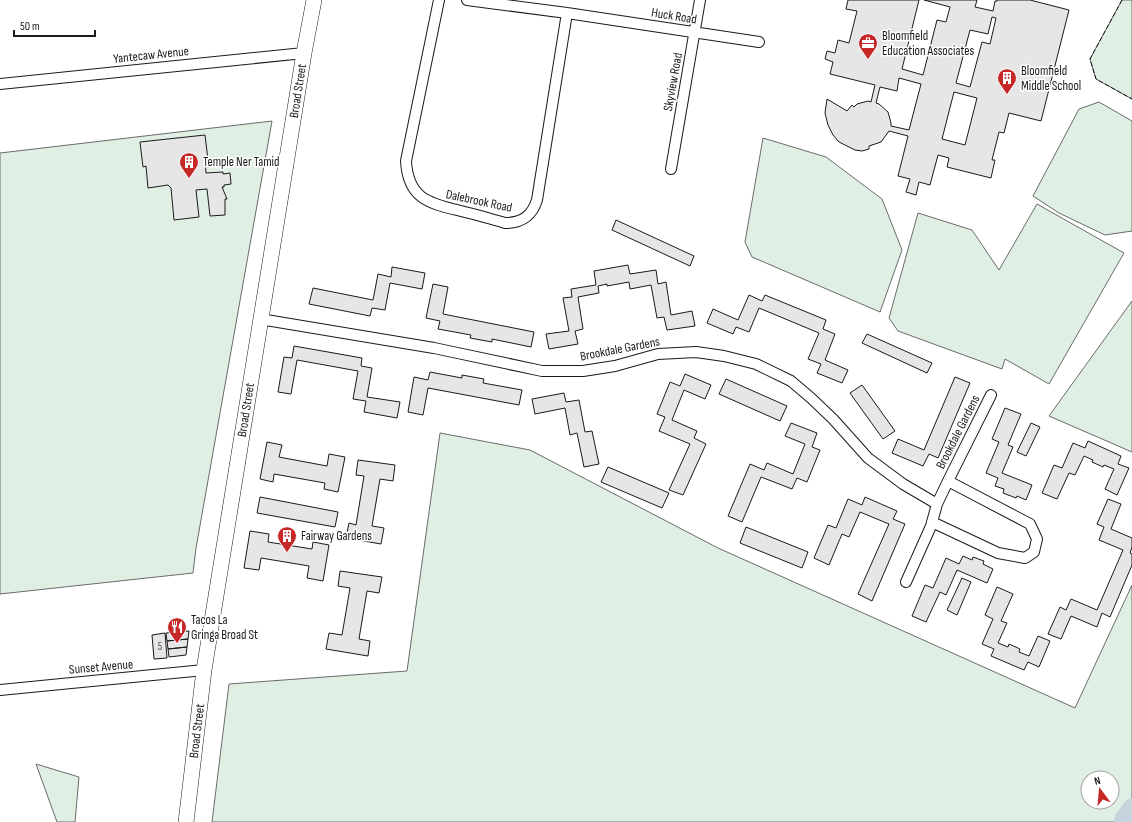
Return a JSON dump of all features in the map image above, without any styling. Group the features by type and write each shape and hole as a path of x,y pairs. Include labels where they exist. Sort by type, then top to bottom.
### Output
{"main road":[{"name":"Broad Street","path":"186,822 204,670 260,319 314,0"}],"street":[{"name":"Dalebrook Road","path":"439,0 406,162 409,179 419,194 434,204 505,223 514,223 529,215 537,200 567,13"},
{"name":"Huck Road","path":"467,0 567,13 759,42"},
{"name":"Skyview Road","path":"671,169 700,0"},
{"name":"Yantecaw Avenue","path":"0,84 304,53"},
{"name":"Brookdale Gardens","path":"260,319 434,348 542,370 583,371 615,366 658,354 696,352 724,356 756,364 790,381 833,419 868,458 903,484 937,504"},
{"name":"Brookdale Gardens","path":"906,582 932,522 937,504 991,395"},
{"name":"Brookdale Gardens","path":"932,522 998,553 1025,558 1034,552 1037,539 1030,524 948,481"},
{"name":"Sunset Avenue","path":"0,690 204,670"}],"green space":[{"path":"1122,0 1132,0 1132,99 1096,79 1090,59"},
{"path":"1099,102 1132,121 1132,231 1105,235 1059,213 1033,196 1079,109"},
{"path":"272,121 196,548 193,573 0,594 0,153"},
{"path":"763,138 826,157 882,199 902,250 880,312 752,257 745,242"},
{"path":"1037,204 1124,253 1049,384 1005,359 1002,369 898,331 889,318 918,213 972,230 999,270"},
{"path":"1132,301 1132,452 1049,416"},
{"path":"440,433 530,450 718,548 1075,708 1132,585 1132,822 212,822 229,684 407,671"},
{"path":"36,764 79,777 75,822 57,822"}],"building":[{"name":"Bloomfield Middle School","path":"848,0 919,0 902,69 923,75 937,20 946,22 950,7 924,0 977,0 975,7 993,11 995,1 997,0 1030,0 1069,10 1041,121 1009,113 1004,133 999,132 992,160 995,160 991,178 947,167 949,158 938,155 930,185 919,182 916,195 906,192 910,179 898,176 908,136 889,131 881,142 869,146 869,149 862,151 855,150 839,142 833,135 828,125 825,113 827,99 847,111 852,105 854,107 857,104 868,101 871,102 875,85 830,74 833,62 825,59 827,51 835,53 838,40 849,43 857,11 846,9","holes":["992,17 996,18 990,44 982,42 970,87 956,83 970,30 988,34","899,78 921,84 909,130 891,126 888,112 876,103 880,87 897,91","954,92 977,98 965,145 942,139"]},
{"name":"Temple Ner Tamid","path":"205,135 208,160 205,161 206,173 230,173 231,184 224,185 224,187 222,187 227,199 225,199 225,215 210,216 207,189 196,190 199,217 174,220 171,188 168,185 148,188 146,166 143,167 140,142"},
{"path":"616,220 694,256 690,266 612,230"},
{"path":"628,265 630,274 656,270 658,284 666,282 671,315 692,311 695,326 667,330 664,317 657,318 651,285 630,289 629,282 607,286 607,284 598,286 599,293 578,297 583,329 575,331 578,344 549,349 546,334 569,331 563,298 572,297 571,289 596,285 594,271"},
{"path":"392,267 425,273 422,289 390,283 385,310 372,308 370,316 309,304 313,288 373,300 378,274 391,277"},
{"path":"433,284 448,287 443,314 534,332 531,347 492,339 492,342 470,338 471,335 438,329 440,321 426,318"},
{"path":"749,295 762,301 765,295 826,320 823,329 835,334 825,360 848,370 842,383 817,373 821,364 808,359 819,333 759,308 749,332 736,327 733,334 707,323 713,309 738,320"},
{"path":"867,334 932,363 927,373 862,343"},
{"path":"294,346 362,358 361,366 372,368 367,397 400,402 397,418 364,412 366,401 353,399 358,371 297,360 291,394 278,392 284,357 292,358"},
{"path":"430,372 462,378 462,375 484,379 483,383 522,390 519,405 428,388 423,415 408,412 414,377 428,380"},
{"path":"685,374 711,385 705,399 684,390 672,420 697,431 694,438 706,444 683,495 669,490 690,444 659,431 665,417 657,414 670,382 680,386"},
{"path":"955,377 970,383 938,458 929,454 923,466 892,453 898,439 924,450"},
{"path":"726,379 787,406 780,421 719,394"},
{"path":"862,385 895,431 883,439 850,393"},
{"path":"564,393 566,402 579,400 585,432 592,431 599,464 584,467 577,433 570,435 565,408 535,414 532,399"},
{"path":"1005,408 1021,414 1008,445 1013,447 1002,473 1032,485 1026,500 1017,496 1016,498 1003,493 1004,489 995,486 998,478 986,473 999,442 992,439"},
{"path":"791,423 817,433 812,447 820,450 807,482 797,478 792,489 761,477 742,522 728,516 750,464 764,470 767,463 793,474 805,444 785,436"},
{"path":"1031,423 1040,427 1026,456 1017,452"},
{"path":"1088,441 1121,456 1118,464 1129,468 1117,495 1105,489 1114,469 1104,465 1103,467 1084,456 1075,475 1069,473 1057,499 1042,493 1054,465 1062,468 1073,443 1085,448"},
{"path":"267,442 282,445 279,457 327,466 329,454 345,457 338,492 324,489 325,483 274,474 273,482 260,479"},
{"path":"358,460 395,465 393,481 380,479 372,526 384,528 381,544 346,538 349,523 356,525 364,476 356,475"},
{"path":"608,467 669,493 662,508 601,482"},
{"path":"260,497 338,512 335,527 257,513"},
{"path":"865,497 897,511 893,519 905,524 872,601 858,594 889,524 860,512 849,537 842,534 829,565 814,558 828,525 836,528 848,499 862,505"},
{"path":"1108,499 1121,504 1111,529 1132,538 1130,553 1132,554 1132,565 1110,617 1102,613 1097,627 1071,616 1061,639 1048,634 1060,607 1066,610 1071,599 1097,610 1123,550 1099,540 1104,527 1097,524"},
{"path":"746,527 808,552 802,568 740,543"},
{"name":"Fairway Gardens","path":"250,531 269,534 268,542 312,549 313,542 329,545 323,581 307,578 309,566 261,558 259,570 244,568"},
{"path":"963,556 972,560 973,557 984,561 983,564 993,569 987,583 957,570 946,595 940,592 926,622 912,616 925,585 933,588 946,558 959,564"},
{"path":"340,571 382,577 379,593 367,591 359,639 370,641 368,656 326,649 329,633 342,635 350,588 338,586"},
{"path":"962,578 971,582 957,615 947,610"},
{"path":"997,587 1013,594 1001,621 1007,623 998,643 1008,647 1009,644 1020,649 1019,652 1029,656 1038,636 1050,641 1039,667 1028,662 1024,670 991,656 994,649 982,644 993,619 985,615"},
{"path":"189,631 188,639 167,641 166,633"},
{"path":"165,633 167,658 154,659 152,635"},
{"name":"Tacos La Gringa Broad St","path":"188,639 187,647 168,649 167,641"},
{"path":"187,647 186,655 169,657 168,649"}],"waterway":[{"path":"1123,822 1132,808"}],"fence":[{"path":"1122,0 1090,59 1096,79 1132,99"}],"place":[{"name":"Bloomfield Education Associates","path":"868,60"},
{"name":"Bloomfield Middle School","path":"1007,95"},
{"name":"Temple Ner Tamid","path":"189,179"},
{"name":"Fairway Gardens","path":"287,553"},
{"name":"Tacos La Gringa Broad St","path":"177,644"}]}
